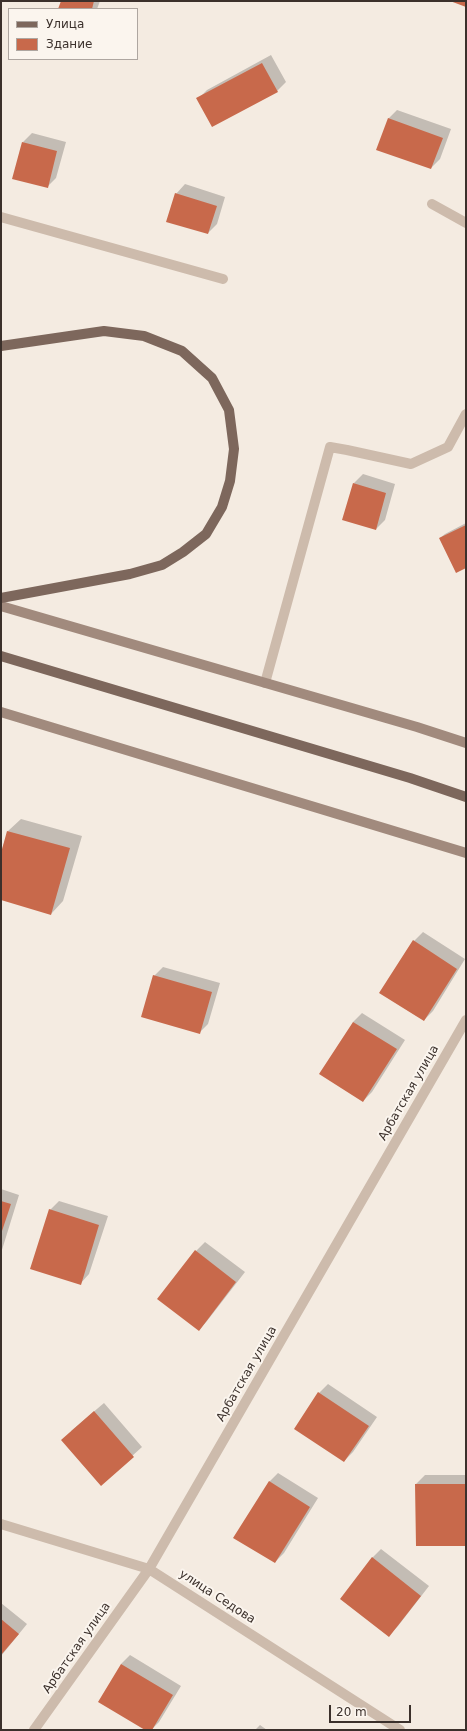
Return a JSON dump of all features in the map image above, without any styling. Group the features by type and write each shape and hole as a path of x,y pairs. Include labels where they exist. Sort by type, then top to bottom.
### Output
{"main road":[{"path":"1,346 104,331 144,336 182,351 212,378 229,410 234,449 230,482 222,507 206,534 183,552 162,564 130,574 1,598"},
{"path":"1,656 410,778 466,797"}],"street":[{"path":"432,204 466,223"},
{"path":"1,217 223,279"},
{"path":"266,683 330,447 411,464 448,447 466,414"},
{"path":"1,606 418,727 466,743"},
{"path":"1,712 466,853"},
{"name":"Арбатская улица","path":"34,1730 149,1569 466,1020"},
{"name":"улица Седова","path":"1,1524 149,1569 400,1730"}],"building":[{"path":"61,1 94,1 92,8 58,8"},
{"path":"450,1 466,1 466,7"},
{"path":"262,63 278,92 212,127 196,98"},
{"path":"388,118 443,138 431,169 376,150"},
{"path":"22,142 57,151 48,188 12,179"},
{"path":"175,193 217,206 208,234 166,222"},
{"path":"353,483 386,493 376,530 342,520"},
{"path":"466,525 466,568 456,573 439,538"},
{"path":"7,831 70,848 51,915 1,900 1,853"},
{"path":"413,940 457,969 424,1021 379,993"},
{"path":"153,975 212,992 200,1034 141,1017"},
{"path":"353,1022 397,1049 363,1102 319,1074"},
{"path":"1,1201 11,1204 1,1234"},
{"path":"49,1209 99,1225 81,1285 30,1269"},
{"path":"195,1250 236,1282 199,1331 157,1299"},
{"path":"318,1392 369,1426 344,1462 294,1429"},
{"path":"94,1411 134,1457 101,1486 61,1440"},
{"path":"269,1481 310,1507 275,1563 233,1538"},
{"path":"415,1484 466,1484 466,1546 416,1546"},
{"path":"372,1557 421,1596 389,1637 340,1599"},
{"path":"1,1619 19,1634 1,1655"},
{"path":"121,1664 173,1695 152,1730 145,1730 98,1702"}]}
